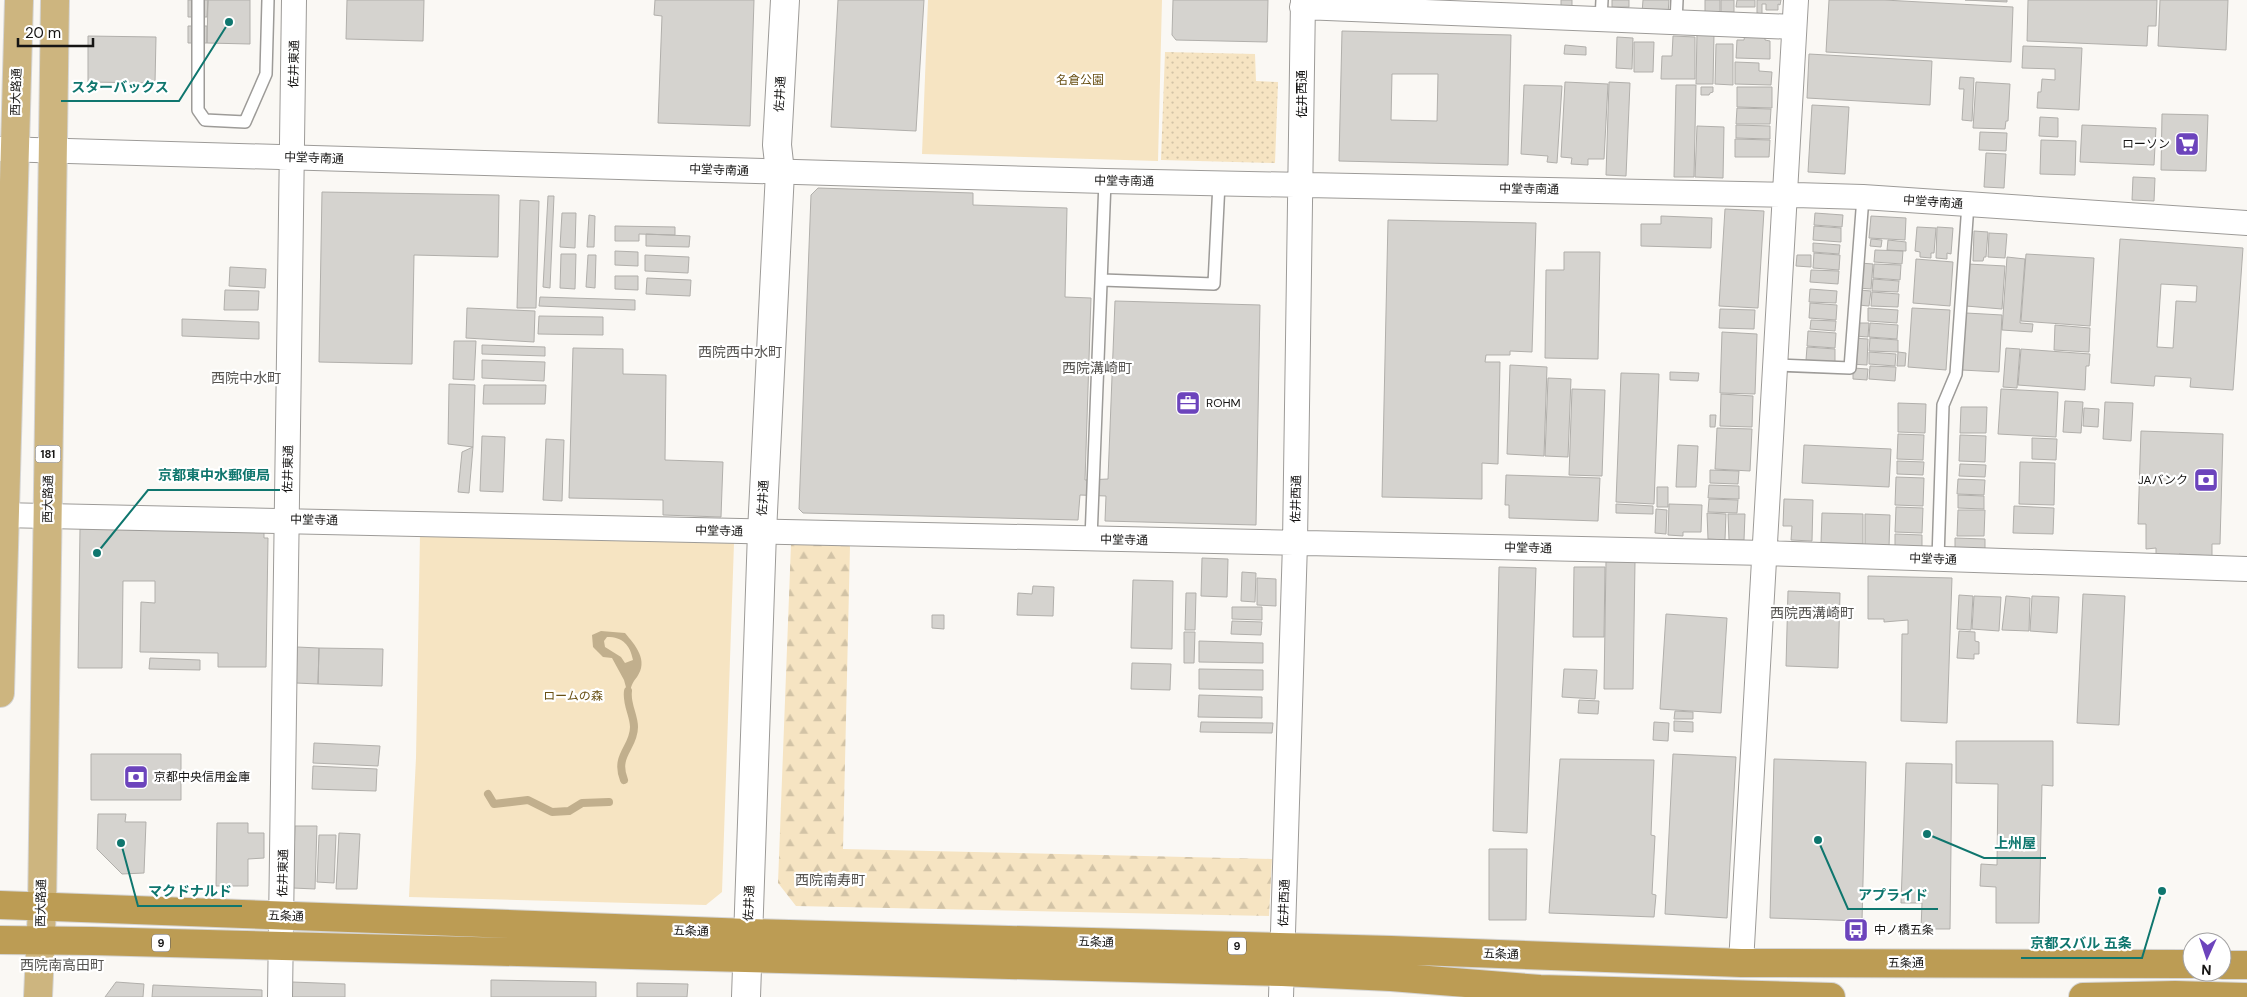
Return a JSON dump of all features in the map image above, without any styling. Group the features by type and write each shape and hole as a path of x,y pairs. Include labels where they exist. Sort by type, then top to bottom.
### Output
{"highway":[{"name":"五条通","path":"0,905 282,916 747,945 1391,977 1540,989 1831,997"},
{"name":"五条通","path":"0,940 280,947 747,945"},
{"name":"五条通","path":"1282,972 1742,963 2182,964"},
{"path":"2232,965 2247,966"},
{"path":"2083,997 2175,995 2245,997"}],"main road":[{"name":"西大路通","path":"0,694 7,149 19,0"},
{"name":"西大路通","path":"38,997 42,908 55,0"}],"street":[{"name":"佐井東通","path":"280,997 294,0"},
{"name":"佐井通","path":"746,997 762,532 780,172 777,145 784,0"},
{"path":"1742,963 1766,553 1783,196 1796,0"},
{"path":"1302,4 1676,11 1794,26"},
{"name":"佐井西通","path":"1282,972 1295,543 1302,4"},
{"name":"中堂寺南通","path":"7,149 1105,181 1862,197 2247,223"},
{"name":"中堂寺通","path":"3,515 1766,553 2247,569"}],"lane":[{"path":"198,0 198,110 205,120 245,122 266,74 268,0"},
{"path":"1091,539 1105,181"},
{"path":"1102,280 1214,284 1219,183"},
{"path":"1775,365 1850,368 1862,197"},
{"path":"1938,559 1943,405 1956,374 1968,204"}],"green space":[{"name":"名倉公園","path":"928,0 1162,0 1158,161 922,154"},
{"path":"1165,52 1255,54 1256,81 1278,82 1275,163 1161,160"},
{"name":"ロームの森","path":"420,534 734,543 722,892 706,905 409,897 416,758"},
{"path":"791,544 850,546 843,849 1272,859 1269,916 796,906 778,883"}],"shaded area":[{"path":"601,631 625,633 636,648 642,665 630,691 627,691 624,680 612,658 603,657 593,647 592,635","holes":["607,637 621,640 628,646 633,660 625,663 621,657 605,647 604,641"]}],"building":[{"path":"188,0 208,0 207,17 188,17"},
{"path":"208,0 250,0 250,44 207,43"},
{"path":"347,0 424,0 423,41 346,39"},
{"path":"655,0 754,0 750,126 658,123 662,16 654,15"},
{"path":"838,0 924,0 916,131 831,127"},
{"path":"1173,0 1268,0 1267,42 1176,40 1172,35"},
{"path":"1561,0 1572,0 1572,10 1561,10"},
{"path":"1612,0 1629,0 1629,7 1612,7"},
{"path":"1643,0 1669,0 1668,14 1642,13"},
{"path":"1705,0 1720,0 1720,16 1705,16"},
{"path":"1721,0 1734,0 1734,12 1721,12"},
{"path":"1737,0 1755,0 1755,7 1736,7"},
{"path":"1757,0 1781,0 1780,5 1778,4 1778,10 1766,10 1766,4 1762,4 1762,14 1757,13"},
{"path":"1829,0 1884,0 2013,7 2011,62 1826,52"},
{"path":"1965,0 2007,0 2007,2"},
{"path":"2028,0 2157,0 2156,26 2148,26 2147,46 2027,41"},
{"path":"2160,0 2228,0 2226,50 2158,46"},
{"path":"188,26 207,26 207,43 188,43"},
{"path":"1342,31 1511,35 1508,165 1339,161","holes":["1392,74 1438,74 1437,121 1391,120"]},
{"path":"1697,33 1714,34 1713,84 1696,84"},
{"path":"1745,34 1765,34 1765,40 1770,41 1770,59 1736,58 1737,40 1744,40"},
{"path":"88,36 156,37 155,83 88,82"},
{"path":"1673,36 1695,37 1695,79 1661,79 1662,56 1672,56"},
{"path":"1617,37 1633,38 1632,69 1616,68"},
{"path":"1634,42 1654,42 1653,72 1634,72"},
{"path":"1716,44 1733,44 1733,85 1715,84"},
{"path":"1565,45 1586,47 1586,55 1564,54"},
{"path":"2023,46 2082,48 2079,110 2037,108 2038,92 2041,92 2042,79 2055,80 2055,69 2022,68"},
{"path":"1809,54 1932,61 1930,105 1807,98"},
{"path":"1735,62 1759,63 1759,71 1772,72 1771,85 1735,84"},
{"path":"1960,77 1974,78 1972,121 1962,120 1964,89 1959,89"},
{"path":"1565,82 1608,84 1604,159 1588,159 1588,165 1571,164 1572,158 1561,157"},
{"path":"1609,82 1630,83 1626,176 1606,175"},
{"path":"1976,82 2010,84 2008,121 2006,121 2005,129 1973,128"},
{"path":"1524,85 1562,86 1557,163 1547,162 1548,156 1521,154"},
{"path":"1676,85 1696,85 1694,177 1674,177"},
{"path":"1701,87 1713,87 1713,92 1709,95 1701,95"},
{"path":"1737,87 1772,87 1772,108 1737,107"},
{"path":"1812,105 1849,107 1845,174 1808,172"},
{"path":"1737,108 1771,109 1770,124 1736,124"},
{"path":"2162,114 2208,115 2206,171 2161,170"},
{"path":"2040,117 2058,118 2058,137 2039,136"},
{"path":"1736,125 1770,126 1770,139 1736,138"},
{"path":"2082,125 2156,128 2154,165 2080,162"},
{"path":"1697,126 1724,127 1723,178 1695,177"},
{"path":"1980,132 2007,133 2006,151 1979,150"},
{"path":"1735,139 1770,140 1769,157 1735,157"},
{"path":"2041,140 2076,141 2075,175 2040,174"},
{"path":"1986,153 2006,154 2004,188 1984,187"},
{"path":"2133,177 2155,178 2154,201 2132,200"},
{"path":"818,188 973,193 973,205 1067,208 1065,297 1091,298 1085,480 1108,479 1115,301 1260,305 1256,525 1105,521 1106,496 1080,495 1078,520 803,513 799,509 811,195"},
{"path":"322,192 499,195 498,257 414,255 412,364 319,362"},
{"path":"548,196 554,196 550,288 543,287"},
{"path":"520,200 539,201 536,308 517,308"},
{"path":"1725,209 1764,211 1758,308 1719,306"},
{"path":"562,213 576,213 575,248 560,247"},
{"path":"1815,213 1843,215 1842,227 1814,225"},
{"path":"589,215 595,216 594,247 587,247"},
{"path":"1661,216 1712,218 1711,248 1641,246 1641,224 1661,224"},
{"path":"1871,216 1906,218 1905,240 1869,238"},
{"path":"1388,220 1536,223 1532,352 1510,351 1510,355 1486,355 1485,362 1500,362 1498,464 1482,463 1482,499 1382,497"},
{"path":"615,226 675,227 675,235 639,234 639,241 615,241"},
{"path":"1814,226 1841,228 1841,242 1813,240"},
{"path":"1917,227 1936,228 1934,253 1931,253 1931,258 1920,257 1920,252 1915,251"},
{"path":"1937,227 1953,228 1951,254 1947,253 1947,259 1936,258"},
{"path":"1974,231 1988,232 1986,257 1984,257 1983,261 1973,261"},
{"path":"1989,233 2007,234 2005,258 1988,257"},
{"path":"646,234 690,236 689,247 646,246"},
{"path":"1871,239 1882,240 1881,247 1870,246"},
{"path":"2120,239 2243,248 2233,390 2190,387 2191,378 2155,376 2154,386 2111,383","holes":["2161,284 2197,286 2196,302 2176,301 2173,348 2157,347"]},
{"path":"1888,240 1906,242 1906,251 1887,250"},
{"path":"1813,243 1840,245 1839,254 1813,252"},
{"path":"1875,250 1903,251 1902,264 1874,262"},
{"path":"615,251 638,252 638,266 615,265"},
{"path":"1564,252 1600,252 1598,359 1545,358 1546,270 1564,270"},
{"path":"1814,253 1840,255 1839,270 1813,268"},
{"path":"561,254 576,254 575,289 560,288"},
{"path":"2026,254 2094,258 2090,326 2021,321"},
{"path":"588,255 596,255 595,288 586,287"},
{"path":"645,255 689,257 688,273 645,271"},
{"path":"1797,255 1811,255 1811,267 1796,266"},
{"path":"2007,257 2025,259 2020,323 2033,324 2032,332 2002,330"},
{"path":"1916,259 1953,262 1950,306 1913,303"},
{"path":"1860,263 1873,264 1871,289 1858,288"},
{"path":"1874,264 1901,265 1900,280 1873,278"},
{"path":"1968,264 2005,266 2002,309 1966,306"},
{"path":"230,267 266,269 265,288 229,286"},
{"path":"1811,270 1839,271 1838,284 1810,282"},
{"path":"615,276 638,276 638,290 615,289"},
{"path":"647,278 691,280 690,296 646,294"},
{"path":"1873,279 1899,281 1898,292 1872,291"},
{"path":"1810,289 1837,291 1836,303 1809,302"},
{"path":"225,290 259,291 258,310 224,310"},
{"path":"1859,290 1871,291 1869,306 1858,305"},
{"path":"1872,292 1899,294 1898,307 1871,306"},
{"path":"540,297 635,300 635,310 539,306"},
{"path":"1810,303 1837,305 1836,320 1809,318"},
{"path":"467,308 535,311 534,342 466,338"},
{"path":"1868,308 1898,310 1897,323 1868,321"},
{"path":"1912,308 1950,310 1946,370 1908,367"},
{"path":"1720,309 1755,310 1754,329 1719,328"},
{"path":"1966,313 2002,315 1999,372 1962,370"},
{"path":"539,316 603,317 603,335 538,334"},
{"path":"182,319 259,322 259,339 182,336"},
{"path":"1811,320 1836,321 1835,331 1810,329"},
{"path":"1856,323 1869,323 1868,337 1855,336"},
{"path":"1870,323 1898,325 1897,339 1869,337"},
{"path":"2055,325 2090,328 2089,352 2054,350"},
{"path":"1808,331 1836,333 1835,348 1807,346"},
{"path":"1722,332 1757,334 1755,394 1720,393"},
{"path":"1853,338 1868,339 1867,365 1851,364"},
{"path":"1870,338 1898,340 1898,352 1869,351"},
{"path":"454,341 476,341 474,380 453,379"},
{"path":"482,345 545,347 545,356 482,354"},
{"path":"1807,347 1835,349 1835,362 1806,360"},
{"path":"573,348 623,349 623,374 666,375 665,460 723,462 721,517 663,515 663,500 569,498"},
{"path":"2006,348 2020,349 2017,388 2003,387"},
{"path":"2021,349 2090,354 2089,366 2086,366 2085,390 2018,385"},
{"path":"1869,352 1896,354 1895,366 1869,364"},
{"path":"1898,352 1906,353 1905,366 1897,366"},
{"path":"482,360 545,362 544,381 482,378"},
{"path":"1510,365 1547,367 1544,456 1507,454"},
{"path":"1870,366 1896,367 1895,381 1869,379"},
{"path":"1853,368 1868,369 1867,380 1853,379"},
{"path":"1670,372 1699,373 1698,381 1670,380"},
{"path":"1621,373 1659,374 1654,504 1616,502"},
{"path":"1548,378 1571,379 1568,457 1545,456"},
{"path":"449,384 475,385 473,447 448,444"},
{"path":"484,385 546,385 545,404 483,404"},
{"path":"1572,389 1605,390 1602,476 1569,475"},
{"path":"2001,389 2058,392 2056,437 1998,434"},
{"path":"1721,394 1753,396 1752,427 1720,426"},
{"path":"2065,401 2083,402 2081,433 2063,432"},
{"path":"2105,402 2133,403 2131,441 2103,439"},
{"path":"1898,403 1926,404 1925,433 1898,432"},
{"path":"1961,407 1987,407 1986,433 1960,433"},
{"path":"2084,408 2099,409 2098,427 2083,426"},
{"path":"1710,415 1716,415 1715,427 1710,427"},
{"path":"1717,428 1752,429 1750,471 1715,469"},
{"path":"2141,431 2223,434 2220,544 2212,544 2212,556 2179,554 2179,557 2156,556 2156,548 2146,549 2146,524 2138,524"},
{"path":"1898,434 1924,435 1923,460 1897,459"},
{"path":"1960,435 1986,436 1985,462 1959,461"},
{"path":"482,436 505,437 503,492 480,491"},
{"path":"2032,438 2057,439 2056,460 2032,459"},
{"path":"546,439 564,440 562,501 543,500"},
{"path":"1678,445 1698,446 1696,487 1676,487"},
{"path":"1804,445 1891,449 1889,487 1802,483"},
{"path":"473,447 469,493 458,492 462,452"},
{"path":"1897,461 1924,462 1923,475 1897,474"},
{"path":"2020,462 2055,463 2054,505 2019,504"},
{"path":"1960,464 1986,465 1985,477 1959,476"},
{"path":"1710,470 1739,471 1738,484 1710,483"},
{"path":"1506,475 1600,478 1598,521 1509,518 1509,505 1505,505"},
{"path":"1896,477 1924,478 1923,506 1895,505"},
{"path":"1958,479 1985,480 1984,495 1957,494"},
{"path":"1709,485 1739,486 1739,499 1708,498"},
{"path":"1657,487 1668,487 1668,507 1657,507"},
{"path":"1958,495 1984,496 1984,509 1958,508"},
{"path":"1709,499 1738,500 1737,513 1708,512"},
{"path":"1784,499 1813,500 1812,541 1791,540 1792,526 1783,526"},
{"path":"1616,504 1653,506 1653,514 1616,513"},
{"path":"1669,504 1702,505 1701,532 1683,532 1683,536 1668,535"},
{"path":"2014,506 2054,508 2053,534 2013,533"},
{"path":"1896,507 1923,508 1922,533 1895,532"},
{"path":"1656,509 1667,510 1666,534 1655,533"},
{"path":"1958,510 1985,510 1984,536 1957,536"},
{"path":"1707,513 1726,514 1725,540 1708,539"},
{"path":"1822,513 1863,514 1863,544 1821,543"},
{"path":"1728,514 1745,514 1744,540 1729,540"},
{"path":"1865,514 1890,515 1889,547 1865,547"},
{"path":"80,529 264,531 264,538 268,538 266,667 218,667 218,653 140,652 141,602 155,603 155,581 123,581 122,668 78,668"},
{"path":"1895,534 1922,535 1922,547 1895,547"},
{"path":"1955,538 1985,539 1985,552 1955,550"},
{"path":"1202,558 1228,559 1227,597 1201,596"},
{"path":"1606,561 1635,562 1633,689 1604,689"},
{"path":"1499,567 1536,568 1527,833 1493,831"},
{"path":"1574,567 1605,567 1604,637 1573,637"},
{"path":"1242,572 1256,573 1255,602 1241,601"},
{"path":"1868,576 1952,578 1947,723 1901,721 1902,634 1908,634 1908,620 1884,622 1884,619 1868,619"},
{"path":"1257,578 1276,579 1276,606 1257,605"},
{"path":"1133,580 1173,581 1172,649 1131,648"},
{"path":"1033,586 1054,587 1053,616 1017,615 1018,593 1032,594"},
{"path":"1788,591 1840,593 1838,668 1786,666"},
{"path":"1186,593 1196,593 1195,630 1185,630"},
{"path":"2083,594 2125,596 2119,725 2077,723"},
{"path":"1959,595 1973,596 1971,630 1957,629"},
{"path":"1974,596 2001,597 1999,631 1972,629"},
{"path":"2006,596 2030,598 2029,631 2002,630"},
{"path":"2032,596 2059,597 2057,633 2030,631"},
{"path":"1232,607 1262,607 1262,620 1232,619"},
{"path":"1666,614 1727,618 1721,713 1660,709"},
{"path":"932,615 944,615 944,629 932,628"},
{"path":"1232,621 1262,622 1261,635 1231,634"},
{"path":"1959,631 1975,632 1975,641 1979,642 1979,654 1974,654 1974,659 1957,658"},
{"path":"1184,632 1195,632 1194,663 1184,663"},
{"path":"1199,641 1263,643 1263,663 1199,662"},
{"path":"297,647 319,648 318,684 296,683"},
{"path":"319,648 383,649 382,686 318,684"},
{"path":"150,658 200,660 200,670 149,669"},
{"path":"1132,663 1171,664 1170,690 1131,689"},
{"path":"1199,669 1263,670 1263,690 1199,689"},
{"path":"1564,669 1597,670 1595,699 1562,697"},
{"path":"1199,695 1262,697 1262,718 1198,717"},
{"path":"1579,700 1599,701 1598,714 1578,713"},
{"path":"1675,711 1693,712 1693,719 1674,719"},
{"path":"1674,721 1693,722 1693,732 1674,731"},
{"path":"1201,722 1273,723 1272,733 1200,732"},
{"path":"1654,722 1669,723 1668,741 1653,740"},
{"path":"1956,741 2053,741 2053,786 2042,785 2039,923 1996,923 1996,887 1980,886 1981,864 1997,865 1998,784 1956,783"},
{"path":"314,743 380,746 378,766 313,763"},
{"name":"京都中央信用金庫","path":"91,754 181,754 181,800 91,800"},
{"path":"1673,754 1736,757 1727,918 1665,914"},
{"path":"1560,759 1654,760 1651,835 1655,836 1652,894 1656,895 1654,917 1549,913"},
{"path":"1774,759 1866,762 1862,921 1770,918"},
{"path":"1906,763 1952,764 1950,929 1921,929 1922,903 1901,903"},
{"path":"313,766 377,769 376,791 312,789"},
{"path":"98,814 126,814 125,822 146,822 144,873 122,874 97,849"},
{"path":"217,823 248,823 248,833 264,833 264,858 248,859 248,886 216,886"},
{"path":"295,826 317,826 315,889 293,888"},
{"path":"339,833 360,834 357,889 336,889"},
{"path":"319,835 336,835 334,883 317,882"},
{"path":"1489,849 1527,849 1526,920 1489,920"},
{"path":"491,980 596,982 596,997 491,997"},
{"path":"116,982 144,984 143,997 105,997"},
{"path":"292,982 345,984 345,997 292,997"},
{"path":"637,983 688,984 687,997 637,997"},
{"path":"153,985 262,990 262,997 152,997"}],"waterway":[{"path":"624,780 621,764 631,741 634,727 628,691"},
{"path":"488,794 494,804 528,800 552,812 569,811 582,803 609,802"}],"place":[{"name":"スターバックス","path":"229,22"},
{"name":"ローソン","path":"2187,144"},
{"name":"ROHM","path":"1188,403"},
{"name":"JAバンク","path":"2206,480"},
{"name":"京都東中水郵便局","path":"97,553"},
{"name":"京都中央信用金庫","path":"136,777"},
{"name":"上州屋","path":"1927,834"},
{"name":"アプライド","path":"1818,840"},
{"name":"マクドナルド","path":"121,843"},
{"name":"京都スバル 五条","path":"2162,891"},
{"name":"中ノ橋五条","path":"1856,930"}],"district":[{"name":"西院西中水町","path":"740,352"},
{"name":"西院溝崎町","path":"1097,368"},
{"name":"西院中水町","path":"246,378"},
{"name":"西院西溝崎町","path":"1812,613"},
{"name":"西院南寿町","path":"830,880"},
{"name":"西院南高田町","path":"62,965"}]}
